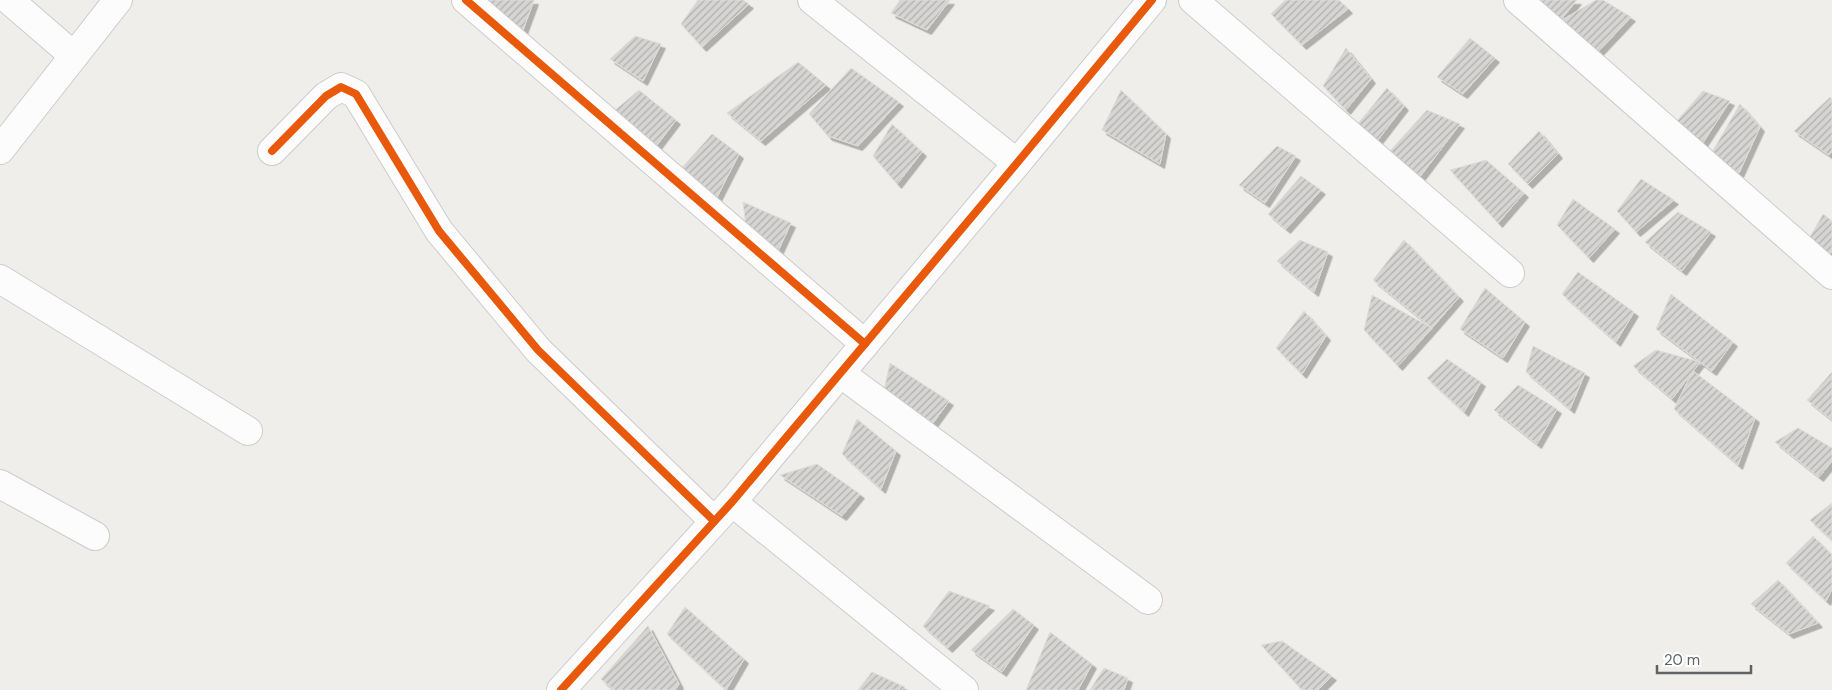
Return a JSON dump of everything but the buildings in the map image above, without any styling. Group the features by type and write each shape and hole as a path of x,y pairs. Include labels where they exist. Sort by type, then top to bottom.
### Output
{"street":[{"path":"9,0 74,56"},
{"path":"0,150 118,0"},
{"path":"466,0 865,344"},
{"path":"812,0 1017,163"},
{"path":"561,690 723,512 1152,0"},
{"path":"1193,0 1510,273"},
{"path":"1518,0 1832,275"},
{"path":"272,151 326,96 341,88 356,94 439,230 538,350 723,512 964,690"},
{"path":"0,279 248,431"},
{"path":"840,373 1148,600"},
{"path":"0,484 94,536"}],"cycle path":[{"path":"466,0 865,344"},
{"path":"561,690 732,502 1152,0"},
{"path":"272,151 326,96 341,87 356,94 439,231 538,350 714,521"}]}
